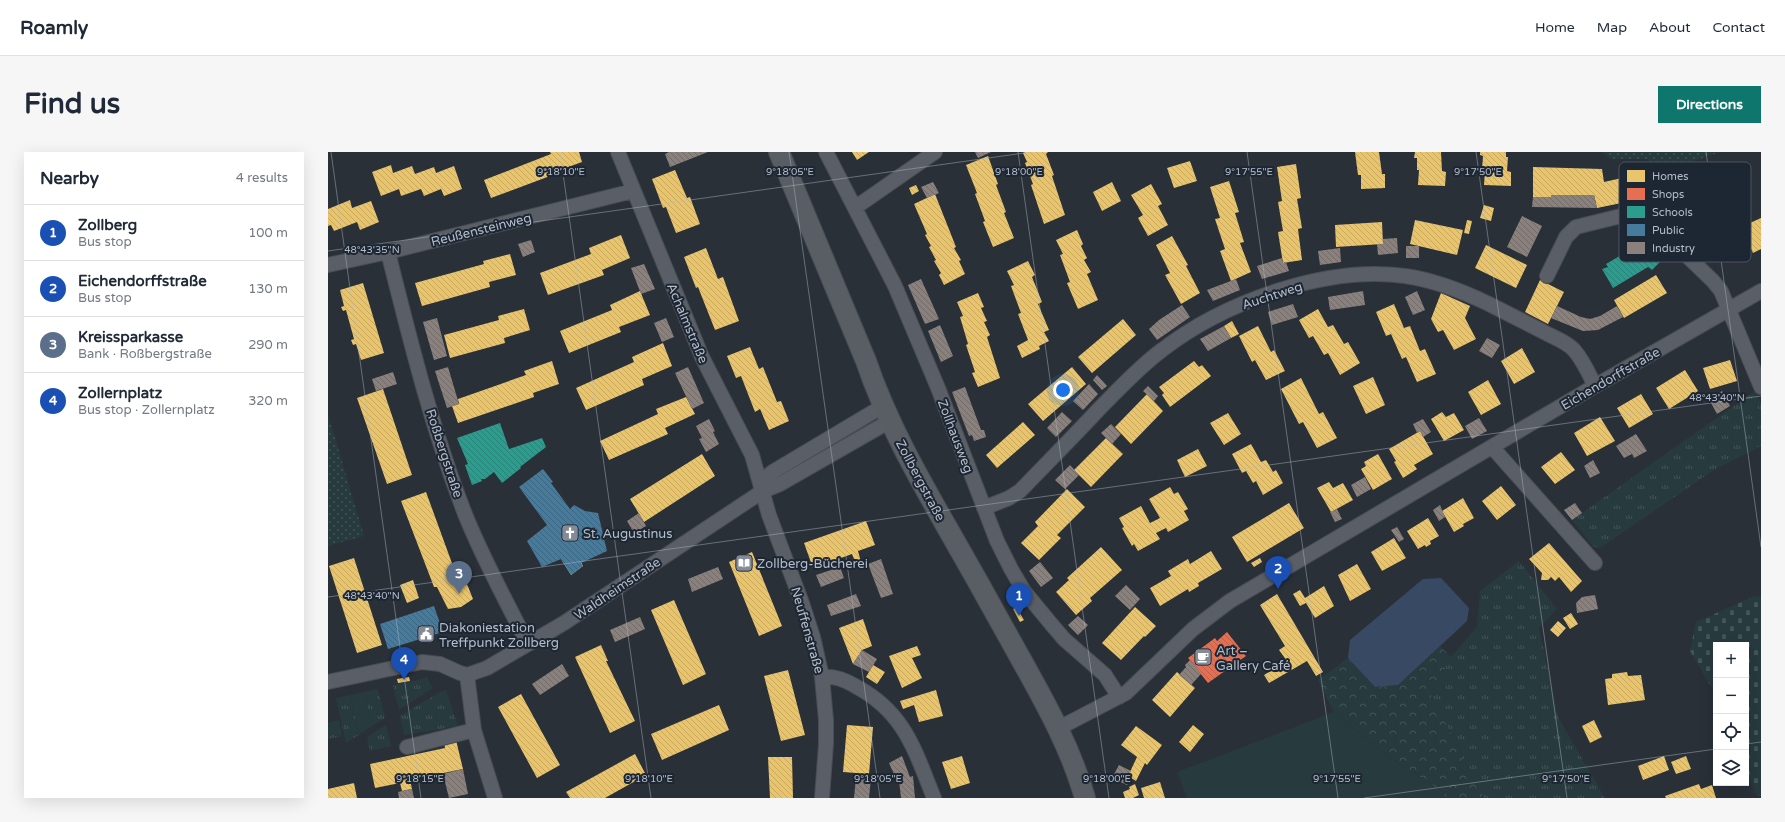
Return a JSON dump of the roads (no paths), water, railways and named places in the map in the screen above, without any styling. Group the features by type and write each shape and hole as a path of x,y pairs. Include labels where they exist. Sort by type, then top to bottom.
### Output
{"main road":[{"name":"Zollbergstraße","path":"779,152 887,414 927,492 1059,728 1085,798"}],"street":[{"name":"Achalmstraße","path":"618,152 702,357 752,455 762,491"},
{"name":"Zollhausweg","path":"826,152 856,207 913,326 1004,557 1024,591 1064,639 1106,675 1119,697"},
{"path":"856,207 935,152"},
{"name":"Reußensteinweg","path":"328,265 388,252 633,191"},
{"path":"1547,276 1566,236 1572,229 1586,223 1619,216"},
{"name":"Roßbergstraße","path":"388,252 426,394 457,490 486,562 528,644"},
{"path":"1692,262 1721,291 1761,387"},
{"name":"Auchtweg","path":"984,508 1009,498 1020,491 1132,376 1176,339 1218,315 1244,303 1282,290 1322,280 1358,275 1391,274 1426,280 1455,288 1565,343 1577,354 1595,386"},
{"name":"Eichendorffstraße","path":"1059,728 1119,697 1133,687 1193,629 1224,605 1595,386 1761,291"},
{"name":"Waldheimstraße","path":"467,675 487,668 564,624 762,491 770,474 774,471 887,414"},
{"path":"1492,448 1595,563"},
{"name":"Neuffenstraße","path":"762,491 769,515 813,637 822,677 826,744 822,798"},
{"path":"328,682 422,662 440,664 467,675 474,730 495,798"},
{"path":"822,677 836,677 843,679 873,697 893,714 908,736 934,798"},
{"path":"406,747 474,730"}],"water":[{"path":"1441,578 1469,608 1467,621 1398,685 1375,687 1348,658 1350,640 1423,579"}],"place":[{"name":"St. Augustinus","path":"570,533"},
{"name":"Zollberg-Bücherei","path":"744,563"},
{"name":"Eichendorffstraße","path":"1278,589"},
{"name":"Kreissparkasse","path":"459,594"},
{"name":"Zollberg","path":"1019,616"},
{"name":"Diakoniestation Treffpunkt Zollberg","path":"426,634"},
{"name":"Art – Gallery Café","path":"1203,657"},
{"name":"Zollernplatz","path":"404,680"}]}
